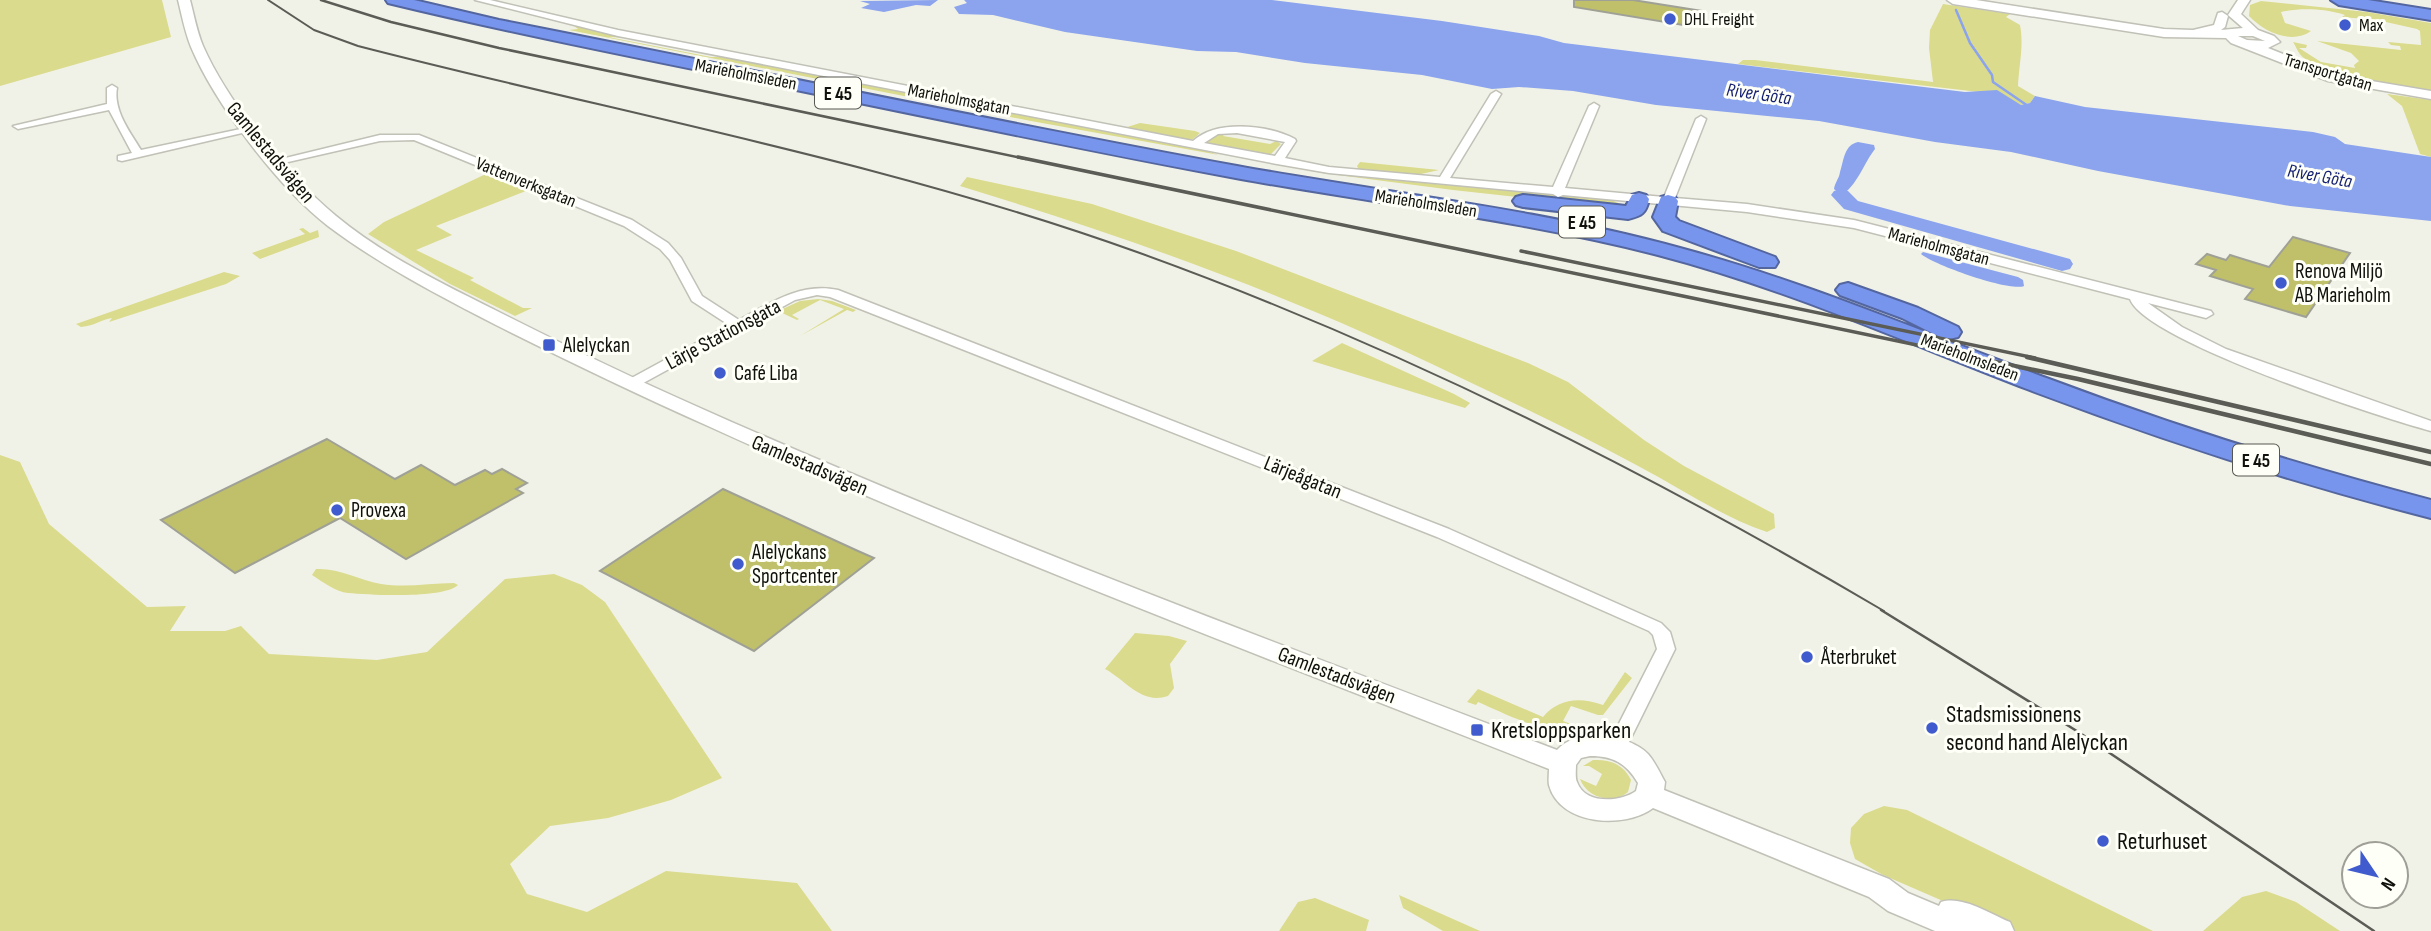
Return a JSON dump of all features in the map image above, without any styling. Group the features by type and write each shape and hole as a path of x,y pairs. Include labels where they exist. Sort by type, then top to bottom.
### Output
{"highway":[{"name":"Marieholmsleden","path":"394,0 499,25 1200,165 1525,219 1639,244 1714,264 1806,294 2073,397 2200,442 2431,509"},
{"name":"Marieholmsleden","path":"418,0 1121,143 1261,169 1550,215 1675,244 1811,285 2004,359 2244,443 2431,496"},
{"path":"2339,0 2431,10"},
{"path":"2379,0 2431,10"},
{"path":"2404,0 2431,10"},
{"path":"1377,186 1628,214 1636,210 1639,199"},
{"path":"1668,201 1664,218 1671,226 1910,313 2004,359"}],"street":[{"name":"Gamlestadsvägen","path":"184,0 200,55 226,98 275,162 331,220 379,253 447,293 744,437 947,522 1562,763"},
{"name":"Marieholmsgatan","path":"479,0 618,33 1342,172 1747,208 1854,224 2206,314"},
{"path":"1953,0 2164,33 2237,38"},
{"path":"2164,33 2210,31 2219,27 2221,11 2228,0"},
{"name":"Transportgatan","path":"2244,0 2234,18 2269,39 2290,58 2314,68 2412,92"},
{"path":"2222,16 2237,38"},
{"name":"Transportgatan","path":"2237,38 2266,45 2269,39"},
{"name":"Transportgatan","path":"2237,38 2269,39"},
{"name":"Transportgatan","path":"2237,38 2333,78 2431,95"},
{"path":"112,88 108,96 138,154"},
{"path":"1442,182 1496,94"},
{"path":"18,126 112,106"},
{"path":"1558,193 1560,181 1594,106"},
{"path":"1668,201 1702,119"},
{"path":"1195,145 1203,136 1224,128 1291,141 1277,161"},
{"path":"121,158 250,130"},
{"name":"Vattenverksgatan","path":"275,162 380,138 415,137 628,223 664,246 675,258 697,298 737,324"},
{"name":"Lärje Stationsgata","path":"631,384 791,297 817,291"},
{"name":"Lärjeågatan","path":"817,291 832,293 1443,533 1647,622 1661,632 1666,649 1616,749"},
{"path":"2137,296 2137,301 2164,323 2206,344 2284,376 2431,426"},
{"path":"1595,745 1616,749 1633,757 1644,769 1650,782 1648,795 1639,806 1624,812 1593,808 1577,800 1566,789 1560,776 1562,763 1569,754 1580,748 1595,745"},
{"path":"1648,795 1879,888 1898,902 1967,931"},
{"path":"1879,888 1904,891 1999,931"}],"green space":[{"path":"0,0 162,0 171,37 0,86"},
{"path":"2261,1 2367,12 2431,23 2431,91 2331,71 2305,59 2293,42 2307,45 2306,48 2299,48 2321,62 2355,68 2354,65 2359,61 2351,53 2317,41 2401,50 2400,46 2388,42 2421,45 2420,31 2417,29 2377,20 2342,17 2345,15 2329,11 2295,10 2281,12 2285,23 2311,31 2287,37 2262,27 2249,16 2250,5"},
{"path":"1943,4 2010,14 2006,17 2020,25 2018,86 2035,96 2030,103 2021,105 1979,92 1738,64 1743,60 1755,60 1933,82 1930,30"},
{"path":"574,26 636,38 608,37 711,57 724,57 719,55 1197,148 1219,155 1031,121 569,30 578,29"},
{"path":"2387,94 2431,100 2431,157 2420,154 2402,106"},
{"path":"1140,123 1200,133 1186,141 1124,128"},
{"path":"1225,133 1223,136 1270,144 1276,141 1281,144 1271,154 1263,155 1206,144 1216,134"},
{"path":"1360,162 1439,170 1412,176 1359,171 1357,166"},
{"path":"1272,163 1360,177 1611,200 1626,206 1617,208 1453,190 1322,173"},
{"path":"488,173 531,189 436,226 452,235 416,250 474,278 470,280 523,308 532,308 515,316 450,284 368,234 384,222"},
{"path":"967,177 1092,204 1236,251 1528,363 1568,382 1644,440 1684,466 1774,514 1775,528 1767,532 1734,519 1573,432 1337,321 1151,248 960,186"},
{"path":"303,228 310,233 318,230 319,237 260,259 252,253 305,234 299,229"},
{"path":"224,272 240,276 226,284 109,322 112,318 81,327 76,324"},
{"path":"818,299 856,310 847,310 800,336 844,309 820,300 792,315 799,319 797,320 778,311 800,301"},
{"path":"1342,343 1470,403 1465,408 1312,361"},
{"path":"0,455 20,462 49,524 147,607 186,606 170,631 225,631 241,626 269,654 377,660 427,652 505,579 554,574 582,585 605,602 722,778 671,800 608,818 550,826 510,864 527,894 587,912 666,871 797,883 832,931 0,931"},
{"path":"316,569 333,570 391,585 458,585 423,594 348,593 334,589 312,575"},
{"path":"1135,633 1169,636 1187,641 1170,664 1174,688 1168,696 1158,698 1142,694 1105,669"},
{"path":"1625,672 1632,678 1603,715 1571,706 1563,721 1584,729 1573,732 1545,729 1478,702 1476,705 1467,702 1478,689 1543,717 1556,706 1570,701 1603,705"},
{"path":"1593,760 1605,760 1620,766 1631,780 1628,792 1608,799 1588,791 1580,779 1596,786 1602,774 1589,766 1583,766"},
{"path":"1884,806 1907,810 2153,931 2012,931 1883,875 1855,859 1850,843 1851,828 1864,814"},
{"path":"2266,891 2296,902 2340,931 2203,931 2242,897"},
{"path":"1399,895 1480,931 1443,931 1403,908"},
{"path":"1315,898 1369,920 1366,931 1279,931 1298,902"}],"water":[{"path":"938,0 930,6 916,5 884,12 861,8 870,4 860,1"},
{"name":"River Göta","path":"964,0 1272,0 1442,21 1539,36 1564,43 1965,92 1997,90 2021,105 2030,103 2035,96 2085,107 2313,132 2335,137 2345,144 2431,157 2431,221 2290,206 2098,171 2011,152 1935,142 1819,121 1656,105 1573,91 1519,87 1492,89 1422,75 1305,63 1236,52 1197,51 1065,32 993,15 959,14 954,7 967,3"},
{"path":"1858,142 1874,145 1875,149 1856,181 1841,195 1834,189 1847,150"},
{"path":"1923,252 2018,277 2023,280 2024,286 2004,285 1972,276 1929,259 1921,254"}],"building":[{"name":"DHL Freight","path":"1574,0 1633,0 1702,11 1689,26 1574,7"},
{"name":"Renova Miljö AB Marieholm","path":"2293,237 2350,253 2306,317 2245,299 2253,289 2210,276 2216,270 2196,264 2207,254 2226,260 2230,255 2269,267"},
{"name":"Provexa","path":"327,439 395,479 421,465 455,485 485,470 492,474 502,469 527,483 516,489 523,493 406,559 340,518 235,573 161,520"},
{"name":"Alelyckans Sportcenter","path":"723,489 874,558 754,651 600,571"}],"waterway":[{"path":"1956,10 1970,43 1992,75 1993,82 2028,106"},
{"path":"1841,195 1851,205 2062,264"}],"tram line":[{"path":"268,0 314,30 358,46 848,164 1042,220 1137,252 1330,328 1519,414 1703,509 1884,611"},
{"path":"1881,610 2080,733 2374,931"}],"railway":[{"path":"321,0 391,22 499,48 1026,159"},
{"path":"1018,157 1979,358"},
{"path":"1521,251 2035,358"},
{"path":"1971,357 2078,379 2431,464"},
{"path":"2027,357 2431,452"}],"place":[{"name":"DHL Freight","path":"1670,19"},
{"name":"Max","path":"2345,25"},
{"name":"Renova Miljö AB Marieholm","path":"2281,283"},
{"name":"Alelyckan","path":"549,345"},
{"name":"Café Liba","path":"720,373"},
{"name":"Provexa","path":"337,510"},
{"name":"Alelyckans Sportcenter","path":"738,564"},
{"name":"Återbruket","path":"1807,657"},
{"name":"Stadsmissionens second hand Alelyckan","path":"1932,728"},
{"name":"Kretsloppsparken","path":"1477,730"},
{"name":"Returhuset","path":"2103,841"}]}
